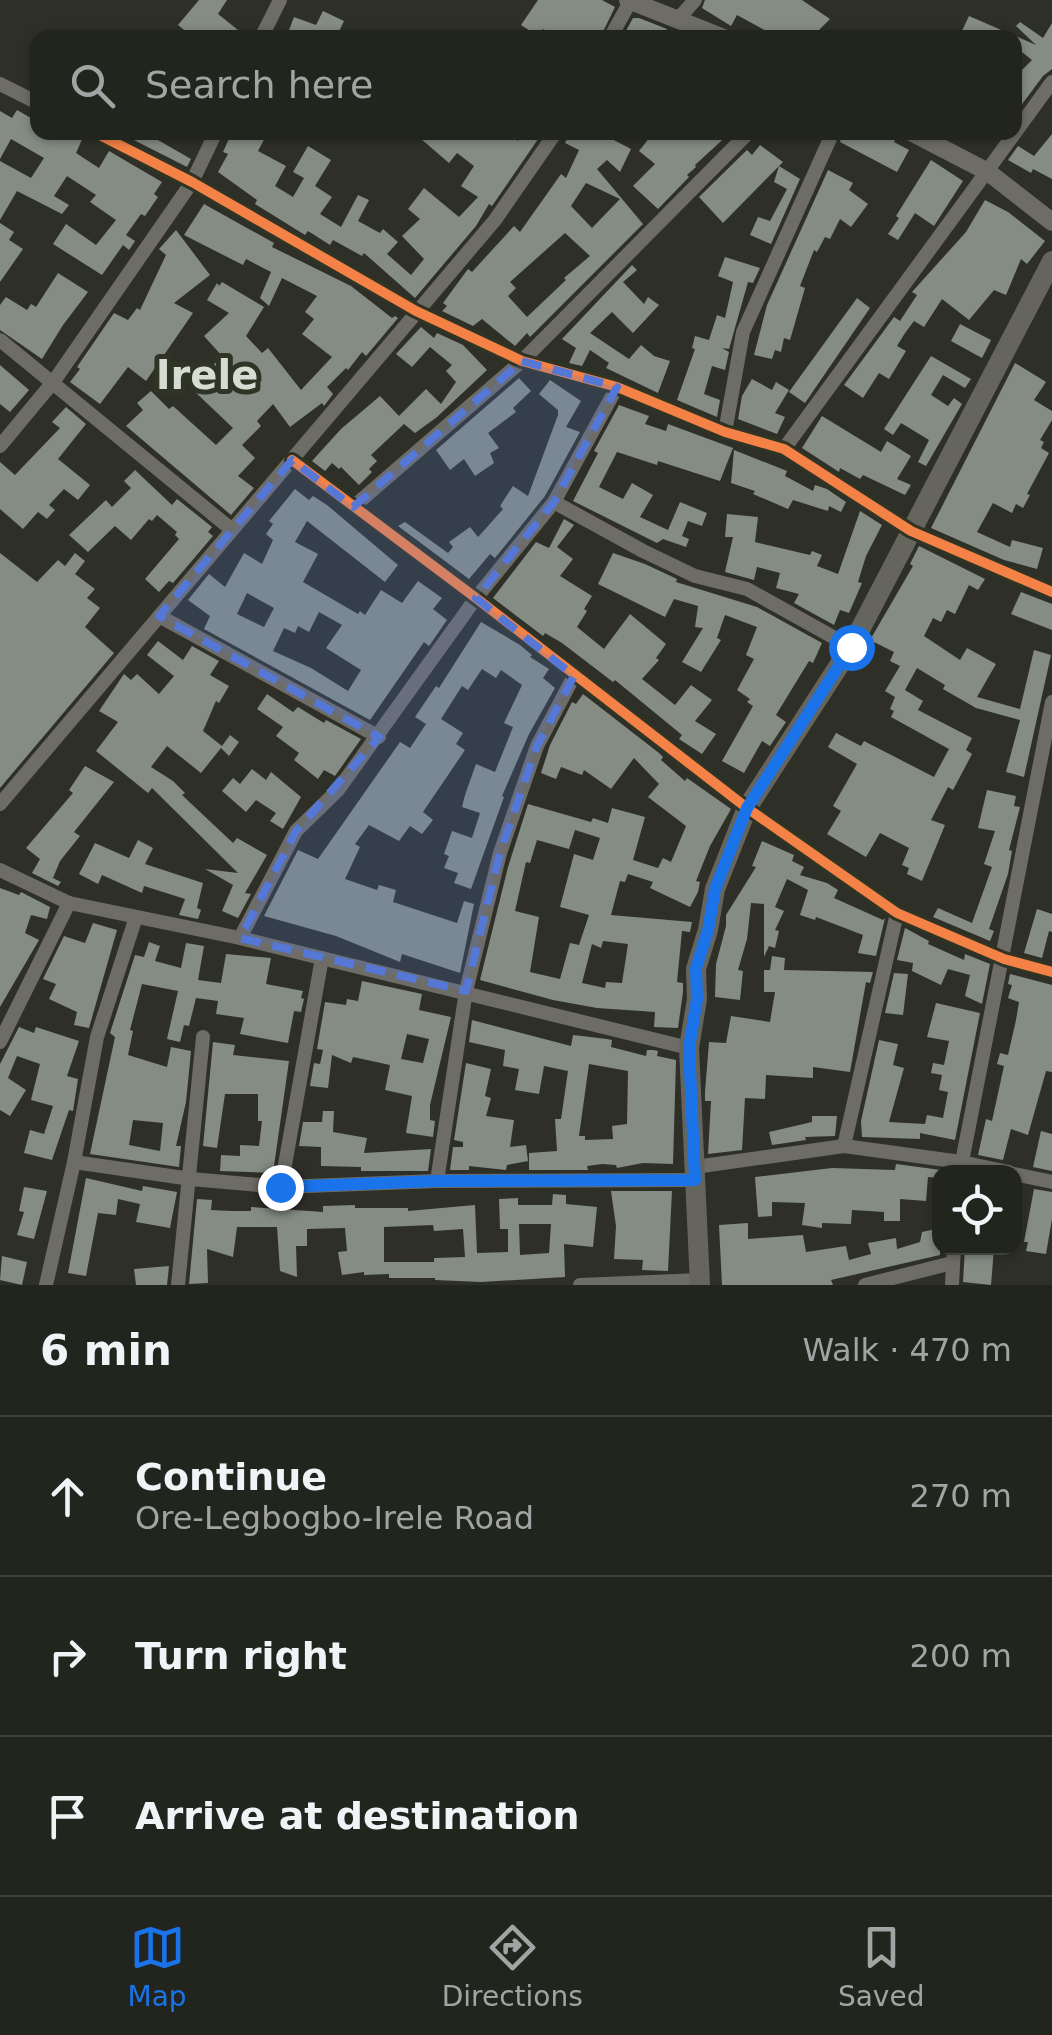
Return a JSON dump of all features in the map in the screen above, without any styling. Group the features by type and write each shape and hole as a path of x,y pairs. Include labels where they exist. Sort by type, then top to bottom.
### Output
{"main road":[{"path":"700,1283 689,1048 700,948 708,930 715,889 747,808 851,647 1052,261"}],"street":[{"path":"266,30 280,0"},
{"path":"614,30 630,0 706,30"},
{"path":"679,18 695,0"},
{"path":"1022,124 1052,82"},
{"path":"0,84 30,99"},
{"path":"110,140 192,182 416,311 522,361 617,387 724,432 784,449 911,530 1052,592"},
{"path":"0,446 54,381 192,182 212,140"},
{"path":"0,804 495,220 550,140"},
{"path":"353,508 522,361 741,140"},
{"path":"724,432 743,332 828,140"},
{"path":"926,140 988,172 1052,222"},
{"path":"784,449 1011,140"},
{"path":"0,340 231,530"},
{"path":"240,938 296,831 338,790 476,598 554,502 617,387"},
{"path":"292,460 747,808 897,914 1004,959 1052,972"},
{"path":"554,502 695,576 747,589 851,647"},
{"path":"159,616 378,737"},
{"path":"437,1181 466,991 512,817 537,746 574,676"},
{"path":"960,1165 1052,702"},
{"path":"0,870 69,903 240,938 689,1048"},
{"path":"0,1042 69,903"},
{"path":"844,1146 897,914"},
{"path":"46,1285 97,1037 136,917"},
{"path":"280,1187 322,958"},
{"path":"178,1285 203,1037"},
{"path":"74,1162 280,1187 695,1174 844,1146 949,1165"},
{"path":"1022,1175 1052,1182"},
{"path":"865,1285 953,1255 952,1285"},
{"path":"580,1285 700,1283"}],"highlighted area":[{"path":"522,361 617,387 554,502 476,598 574,676 537,746 500,853 466,991 240,938 296,831 379,737 159,616 292,460 353,507"}],"building":[{"path":"199,0 227,0 218,14 238,30 184,30 178,25"},
{"path":"538,0 602,0 615,7 604,30 529,30 521,25"},
{"path":"705,0 802,0 830,19 819,30 764,30 737,15 731,26 702,8"},
{"path":"323,11 344,21 340,30 289,30 294,17 316,25"},
{"path":"969,16 1001,30 962,30"},
{"path":"633,18 667,29 666,30 626,30"},
{"path":"1020,22 1043,38 1052,23 1052,69 1022,104 1022,70 1032,60 1022,52 1022,39 1036,45 1016,26"},
{"path":"17,110 30,117 30,140 82,140 76,153 99,168 109,151 162,182 154,194 158,197 126,235 135,241 129,250 123,245 102,275 53,244 66,224 96,245 116,220 90,202 96,195 67,176 54,196 69,205 62,214 17,191 0,220 0,161 31,178 44,158 11,139 0,159 0,111 12,118"},
{"path":"1052,134 1052,179 1008,160 1018,146 1034,156"},
{"path":"134,140 158,140 191,159 187,167"},
{"path":"228,140 264,140 258,151 286,166 275,186 293,197 304,178 293,172 308,146 331,160 315,186 332,197 320,214 341,227 358,195 369,200 358,221 380,233 383,229 398,242 387,254 411,275 424,259 402,236 420,219 408,209 424,188 459,217 478,197 461,186 474,166 457,153 449,163 422,140 537,140 492,206 489,204 476,226 415,298 364,253 362,256 333,240 330,245 308,231 305,235 255,204 257,200 218,172 228,154 223,152"},
{"path":"566,140 614,140 631,149 620,172 607,160 597,169 643,224 530,337 527,333 515,346 482,319 473,326 442,311 447,306 443,303 468,269 472,272 514,226 520,232 561,174 566,178 579,150 565,143","holes":["586,183 620,199 592,228 571,206","565,233 590,256 527,317 508,296 516,288 510,282"]},
{"path":"648,140 722,140 658,209 633,186 655,164 639,151"},
{"path":"895,140 909,150 897,172 840,142"},
{"path":"760,145 783,162 723,223 699,197 747,150 752,155"},
{"path":"931,160 963,181 934,226 915,213 898,240 888,234"},
{"path":"779,166 800,179 771,244 750,235 758,217 770,221 787,189 774,182"},
{"path":"828,170 853,183 849,190 868,204 851,227 840,219 830,239 825,237 817,252 814,250 800,286 805,288 790,340 784,338 781,352 775,350 772,359 754,355 767,305"},
{"path":"985,200 1008,212 1045,241 1027,264 1021,259 1006,295 994,290 969,320 942,299 924,327 914,321 905,333 897,346 906,351 889,379 879,373 863,398 844,385 894,317 900,321 917,295 912,292 966,232"},
{"path":"204,204 274,243 272,247 351,286 392,318 398,318 366,356 362,352 327,387 333,394 324,406 322,403 290,427 273,404 257,421 261,426 242,445 255,458 238,476 254,488 231,515 126,426 143,410 137,403 151,391 216,445 233,428 191,388 222,356 204,336 229,313 207,300 217,283 219,286 222,282 264,307 246,336 262,353 268,348 301,390 332,357 302,334 314,319 305,312 317,296 282,278 269,306 260,298 271,272 246,259 243,265 184,235"},
{"path":"0,223 14,232 9,240 23,249 0,282"},
{"path":"176,230 210,275 174,303 193,313 146,381 128,367 100,404 70,382 114,313 128,320 137,308 140,310 166,255 159,249"},
{"path":"725,257 760,268 753,283 748,282 729,349 722,348 729,352 725,370 712,366 704,394 720,400 717,417 677,400 695,349 695,336 709,340 717,315 725,318 733,282 718,276"},
{"path":"632,265 637,270 623,282 644,304 648,297 659,305 633,333 612,312 590,333 629,359 641,345 654,356 670,361 658,393 606,368 609,363 590,350 582,366 569,363 576,348 562,339"},
{"path":"58,273 88,292 42,359 0,330 0,305 6,297 27,310 31,304 36,307"},
{"path":"857,298 870,308 805,403 789,392"},
{"path":"960,324 991,340 982,358 951,341"},
{"path":"421,327 434,338 437,333 463,345 487,370 415,433 404,424 371,455 377,461 359,485 332,463 325,471 312,461 341,429 380,396 399,416 426,389 441,404 456,382 446,371 452,365 430,347 412,367 396,354"},
{"path":"931,356 971,379 965,388 943,375 931,395 948,406 954,398 962,404 926,466 918,462 929,440 901,423 893,435 884,429"},
{"path":"1015,363 1046,382 1034,400 1052,411 1052,420 1040,440 1044,442 1041,448 1049,453 1023,508 1016,504 1012,513 993,503 977,532 1010,547 1012,540 1043,548 1037,569 1004,560 931,528"},
{"path":"0,365 29,390 10,412 0,404"},
{"path":"519,378 531,391 513,408 516,412 488,433 499,448 490,453 494,463 475,476 464,459 450,470 436,450"},
{"path":"752,379 772,390 776,382 789,390 775,413 785,417 777,434 738,419 742,396"},
{"path":"550,380 581,401 566,427 580,432 545,496 495,558 490,554 469,579 398,526 405,522 448,553 453,547 449,542 470,527 478,537 503,509 500,506 513,486 528,496 558,415 558,410 539,394"},
{"path":"619,405 649,416 645,424 666,431 668,424 733,448 720,481 617,452 599,487 623,499 632,483 653,495 640,517 668,530 680,502 707,513 702,526 688,521 682,536 689,539 686,547 663,539 657,543 573,501"},
{"path":"66,407 86,424 58,459 90,485 78,500 64,489 49,505 55,510 47,519 38,512 23,529 0,509 0,462 15,475 60,428 52,422"},
{"path":"822,416 881,452 887,441 911,456 897,479 911,485 905,495 863,475 860,479 840,468 839,472 802,448"},
{"path":"734,450 787,471 785,476 813,491 815,485 827,489 846,502 841,512 793,500 788,509 731,483"},
{"path":"135,470 172,505 177,499 212,527 208,532 213,536 173,583 169,581 159,592 145,579 179,539 177,532 157,515 131,540 115,526 88,552 69,535 106,500 112,507 131,488 124,481"},
{"path":"295,489 309,500 313,496 327,505 398,565 385,582 307,521 295,542 318,554 303,582 358,614 360,611 365,615 381,590 402,603 418,581 442,598 433,609 447,620 429,646 424,642 370,720 204,629 210,616 188,600 209,574 225,587 244,553 262,564 273,540 266,534 273,524 269,521","holes":["247,593 274,608 264,627 237,614","319,612 342,625 326,648 361,670 348,691 273,651 284,628 295,633 298,626 309,632"]},
{"path":"860,511 882,525 866,556 858,582 862,583 849,613 840,610 834,625 794,603 799,594 776,588 780,573 757,567 754,580 725,572 733,537 725,537 727,514 758,517 755,542 810,555 812,551 822,555 817,566 838,574"},
{"path":"564,519 574,525 557,547 573,559 560,576 592,596 577,627 604,649 630,614 666,644 656,658 659,660 642,679 675,705 691,685 712,700 695,721 716,734 702,754 679,739 682,735 615,680 562,643 545,633 543,636 493,598 536,542 549,548"},
{"path":"919,546 985,579 978,590 969,585 955,614 947,610 941,622 933,618 924,636 960,660 967,648 996,664 977,697 1020,709 1034,650 1051,655 1024,777 1006,772 1020,720 976,708 917,668 905,690 923,701 918,710 972,738 966,750 972,754 931,820 945,825 922,881 907,874 909,868 902,865 909,848 880,833 866,857 827,834 841,811 833,806 857,764 828,747 836,733 861,746 864,741 934,777 949,749 891,717 895,697 885,691 900,666 890,661 894,652 870,640 913,566 910,564"},
{"path":"0,553 37,582 58,560 65,566 75,553 85,561 75,574 95,589 87,598 100,608 85,627 114,653 0,788"},
{"path":"613,553 645,564 677,579 676,582 757,607 822,643 813,663 809,661 776,715 786,722 770,746 762,741 744,773 722,761 753,706 737,690 754,659 746,655 757,627 725,615 717,638 721,640 701,672 682,662 703,628 695,627 698,606 674,599 665,617 598,584"},
{"path":"1021,592 1052,604 1052,630 1011,614"},
{"path":"481,622 520,645 549,669 543,678 555,688 529,734 502,796 471,889 454,883 458,873 444,868 449,856 444,854 452,831 472,838 480,813 462,807 476,764 495,772 513,727 504,723 522,685 501,670 496,678 482,669 468,690 462,686 441,719 463,733 456,744 465,750 423,812 433,820 422,834 410,826 399,841 369,825 355,844 360,847 345,879 377,890 379,885 396,890 393,902 457,923 464,901 474,904 460,973 402,954 400,962 336,936 264,916 298,850 318,859 400,742 410,748 426,724 415,717 436,686 439,688"},
{"path":"158,641 183,660 192,646 219,661 210,675 229,686 219,703 216,701 203,731 222,746 230,735 239,742 229,756 221,748 201,773 167,746 151,767 173,781 185,793 182,795 233,843 237,838 267,855 245,893 251,894 238,918 222,911 233,885 205,869 238,873 152,788 148,793 96,751 118,722 99,711 124,674 131,680 137,674 159,694 174,676 147,655"},
{"path":"267,694 293,712 298,707 361,739 335,776 324,770 318,779 294,760 299,753 276,736 283,727 257,709"},
{"path":"583,694 659,753 661,760 685,781 687,778 731,809 710,846 690,907 650,888 653,882 628,874 625,882 620,881 611,915 692,922 690,932 682,931 677,982 683,983 683,992 678,1028 654,1027 655,1012 553,1000 480,980 528,804 591,822 593,818 608,823 612,808 645,817 633,860 658,868 663,858 671,862 686,826 648,797 659,784 634,758 611,789 584,770 582,775 561,767 556,779 541,773 550,745 572,702 576,704","holes":["575,830 600,838 593,860 574,854 560,907 589,915 579,945 570,943 560,979 530,972 539,917 515,911 526,862 530,863 537,840 569,849","603,941 628,944 622,983 606,982 605,988 582,983 592,944 601,948"]},
{"path":"85,766 114,782 74,832 80,836 60,861 53,878 61,882 58,886 32,873 40,859 26,848 73,793 69,790"},
{"path":"252,769 266,780 271,772 301,797 283,829 270,821 276,813 256,800 246,812 222,791 233,778 240,784"},
{"path":"987,790 1016,796 1014,806 1020,807 1009,850 1012,851 1008,874 989,929 994,931 990,941 933,917 938,908 972,923 992,867 984,864 995,831 978,828"},
{"path":"138,840 153,848 145,864 203,883 198,919 179,915 185,899 144,886 142,893 102,875 98,884 79,874 95,843 129,858"},
{"path":"762,841 794,855 792,861 804,867 800,875 838,890 834,898 885,918 876,956 858,953 863,935 800,915 808,890 787,879 775,907 784,911 775,930 779,931 775,948 769,946 764,957 764,904 751,903 738,970 743,971 740,1000 715,997 716,964 726,915 756,867 752,866"},
{"path":"0,888 19,895 21,892 50,907 47,919 31,915 25,933 39,940 0,1007"},
{"path":"1037,909 1052,914 1052,932 1049,931 1042,958 1024,953"},
{"path":"93,923 117,930 89,1028 74,1025 77,1012 49,999 56,984 43,979 64,936 85,943"},
{"path":"905,928 929,941 928,944 964,960 965,954 990,964 982,1004 965,996 970,975 948,969 941,985 912,971 913,963 897,960"},
{"path":"149,942 160,946 155,961 181,968 186,943 204,946 198,980 221,983 226,954 271,958 266,984 303,991 301,1012 294,1011 288,1043 240,1034 244,1018 216,1014 218,1001 196,998 180,1042 167,1039 178,991 142,984 128,1055 167,1067 171,1047 191,1051 186,1102 176,1146 181,1146 179,1167 90,1154 115,1037 110,1033 135,955 144,957","holes":["133,1120 163,1123 160,1151 129,1145"]},
{"path":"772,956 785,958 784,970 873,972 870,983 866,982 850,1072 813,1067 813,1078 766,1075 765,1099 745,1098 742,1150 708,1154 711,1101 705,1101 705,1092 709,1042 726,1043 731,1016 770,1022 775,992 764,992 764,970 770,970"},
{"path":"894,973 908,974 903,1015 885,1013"},
{"path":"1010,974 1052,985 1052,1072 1046,1071 1028,1135 1011,1129 1003,1160 978,1155 986,1119 992,1121 1004,1066 997,1064 1000,1053 1008,1055 1016,1020 1019,1002 1008,998"},
{"path":"362,981 422,994 419,1010 451,1017 430,1105 430,1120 435,1121 433,1137 406,1133 412,1096 385,1090 390,1065 353,1057 351,1063 332,1055 328,1088 310,1086 314,1063 320,1064 323,1050 317,1049 325,1002 346,1005 347,999 358,1001","holes":["407,1034 429,1039 423,1063 401,1059"]},
{"path":"936,1003 980,1013 955,1140 920,1133 920,1139 862,1137 861,1121 879,1040 898,1044 893,1065 904,1068 889,1122 925,1124 927,1115 943,1118 948,1092 939,1090 942,1075 931,1073 933,1063 944,1065 949,1041 927,1037"},
{"path":"472,1020 571,1046 573,1035 607,1039 612,1040 611,1047 646,1056 647,1050 658,1051 657,1056 676,1060 673,1164 529,1170 529,1153 557,1151 555,1119 561,1119 568,1071 544,1066 539,1094 515,1090 519,1069 503,1066 505,1050 469,1042","holes":["589,1064 628,1071 627,1124 612,1126 613,1139 585,1140 585,1136 579,1136"]},
{"path":"19,1027 34,1033 36,1027 79,1041 67,1076 78,1079 73,1111 69,1110 52,1160 24,1153 30,1130 44,1134 53,1106 31,1100 40,1064 17,1056 8,1078 26,1090 10,1116 0,1110 0,1064"},
{"path":"213,1042 235,1045 233,1055 289,1061 273,1173 220,1171 221,1155 240,1156 240,1145 259,1146 262,1121 258,1121 258,1094 225,1094 217,1148 203,1146"},
{"path":"466,1063 491,1069 485,1096 491,1098 486,1116 514,1120 510,1147 526,1145 528,1161 507,1165 506,1170 469,1166 469,1170 450,1170 453,1147 463,1147 463,1142 454,1140"},
{"path":"323,1111 334,1111 333,1132 367,1138 364,1153 431,1149 428,1171 361,1171 361,1167 321,1166 321,1147 299,1146 303,1122 322,1122"},
{"path":"812,1116 837,1116 835,1136 805,1137 806,1140 772,1145 769,1132 812,1122"},
{"path":"1041,1131 1052,1134 1052,1171 1033,1167"},
{"path":"896,1164 932,1169 926,1201 900,1199 900,1221 884,1221 884,1212 852,1210 851,1224 822,1223 822,1228 802,1225 805,1203 772,1202 772,1216 758,1217 755,1177 832,1168 895,1170"},
{"path":"86,1178 142,1191 143,1186 177,1192 170,1228 136,1222 140,1204 118,1199 116,1215 98,1213 86,1276 68,1273"},
{"path":"24,1187 47,1191 34,1239 17,1235 24,1212 19,1211"},
{"path":"1034,1189 1052,1192 1046,1254 1026,1251 1028,1242 1024,1242"},
{"path":"611,1191 672,1191 668,1271 642,1270 643,1260 614,1259 616,1226"},
{"path":"553,1194 566,1195 566,1204 597,1207 593,1247 564,1244 565,1277 481,1282 389,1278 389,1274 364,1272 342,1275 338,1252 347,1251 345,1228 307,1229 307,1246 296,1246 297,1277 280,1271 277,1227 237,1227 233,1257 207,1249 208,1283 189,1284 197,1199 212,1200 211,1210 231,1211 251,1211 251,1207 323,1212 323,1206 355,1205 408,1211 475,1205 477,1253 508,1252 508,1229 500,1229 499,1199 518,1198 518,1205 552,1205","holes":["519,1224 551,1224 549,1253 520,1255","433,1225 434,1231 463,1229 465,1257 434,1258 434,1262 384,1262 384,1227"]},
{"path":"748,1223 748,1239 803,1235 806,1252 846,1246 849,1260 871,1254 868,1243 896,1238 897,1249 920,1242 922,1232 932,1230 932,1255 940,1255 831,1280 833,1285 722,1285 719,1225"},
{"path":"965,1255 993,1255 991,1285 963,1282"},
{"path":"2,1256 27,1262 22,1285 0,1280"},
{"path":"169,1266 167,1285 136,1285 134,1269"}],"cycle path":[{"path":"110,140 192,182 416,311 522,361 617,387 725,432 784,449 911,531 1052,592"},
{"path":"292,460 747,808 897,913 1004,959 1052,972"}],"district":[{"name":"Irele","path":"207,375"}],"route":[{"path":"280,1187 437,1181 695,1180 689,1048 697,999 696,968 715,889 747,808 851,647"}]}
